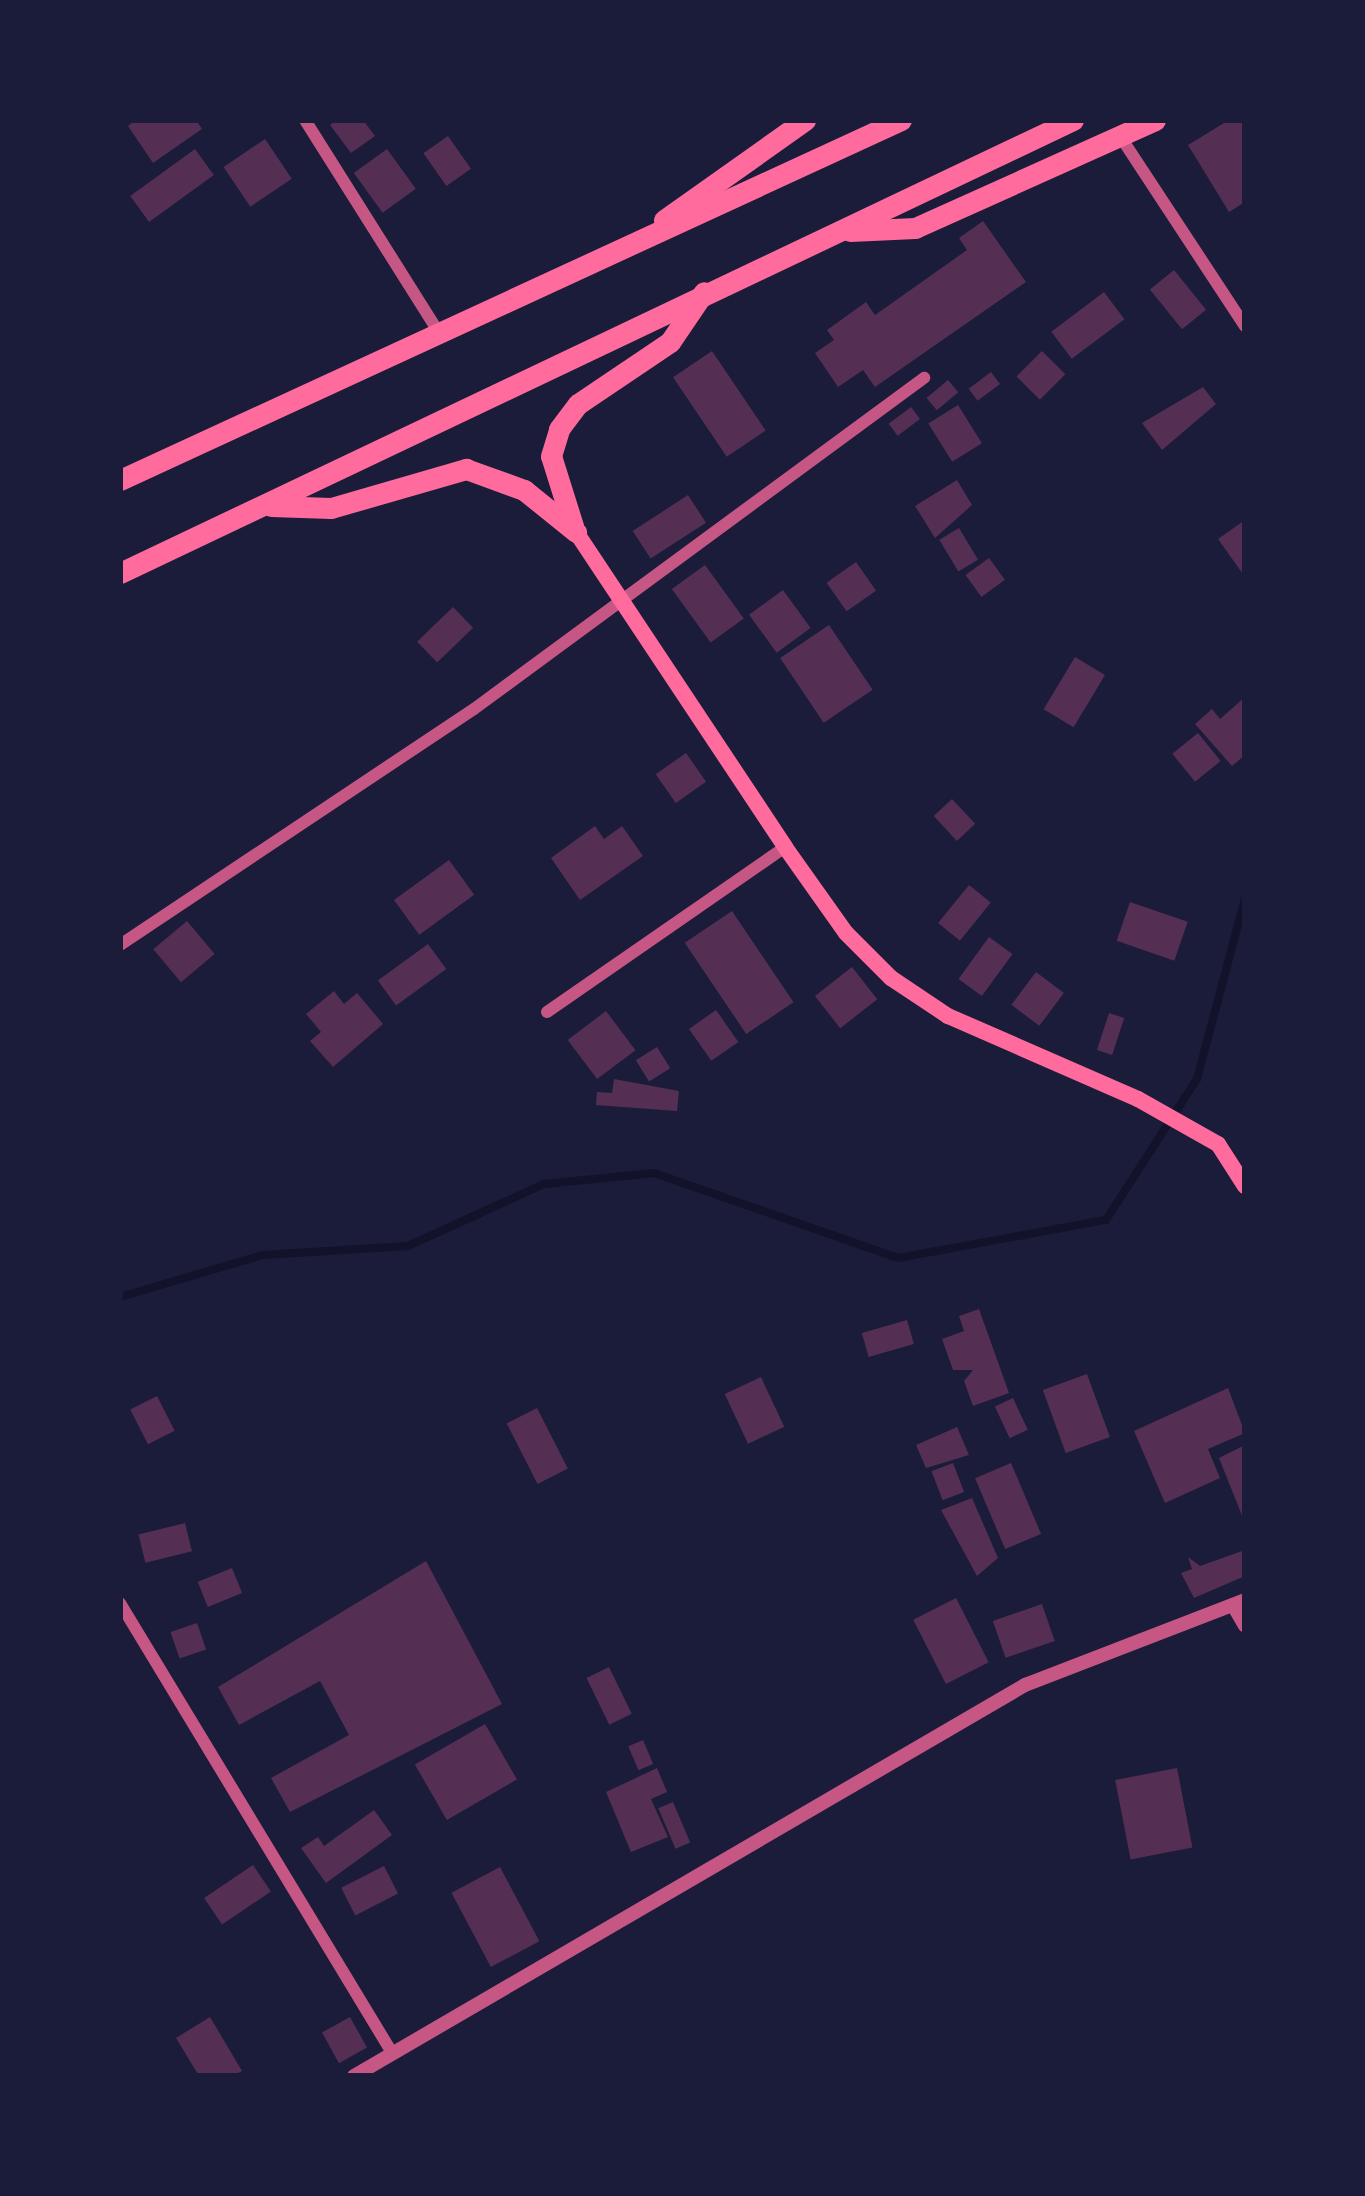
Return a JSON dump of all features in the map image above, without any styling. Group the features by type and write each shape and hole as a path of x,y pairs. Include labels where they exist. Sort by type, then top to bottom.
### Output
{"highway":[{"path":"634,243 805,120"},
{"path":"120,480 901,120"},
{"path":"120,573 706,289 1073,120"},
{"path":"838,231 915,228 1122,139 1155,120"},
{"path":"576,532 551,456 559,429 595,391 670,342 706,289"},
{"path":"264,506 331,508 466,469 524,490 576,532"}],"main road":[{"path":"576,532 785,847 846,933 891,978 949,1016 1138,1099 1218,1144 1245,1186"}],"street":[{"path":"305,120 437,330"},
{"path":"1122,139 1245,326"},
{"path":"120,946 474,709 924,378"},
{"path":"547,1012 785,847"},
{"path":"120,1603 391,2051"},
{"path":"354,2076 1025,1685 1239,1603 1245,1626"}],"building":[{"path":"136,120 196,120 202,129 153,163 128,126"},
{"path":"337,120 363,120 375,136 351,153 330,125"},
{"path":"1229,120 1245,120 1245,202 1229,212 1188,145"},
{"path":"448,136 471,169 446,186 423,153"},
{"path":"265,139 292,179 250,207 224,167"},
{"path":"195,149 214,175 149,222 130,196"},
{"path":"387,149 416,189 383,213 354,173"},
{"path":"983,221 1026,282 875,387 863,370 838,387 815,353 834,340 827,330 866,302 875,315 967,250 959,238"},
{"path":"1174,270 1206,310 1182,329 1150,290"},
{"path":"1104,292 1124,319 1072,359 1051,332"},
{"path":"712,351 766,431 727,457 673,377"},
{"path":"1042,351 1065,374 1040,400 1017,376"},
{"path":"991,372 1000,384 978,401 969,389"},
{"path":"948,380 958,392 937,410 927,398"},
{"path":"1203,387 1216,404 1162,450 1142,423"},
{"path":"958,405 982,443 952,462 928,424"},
{"path":"911,407 920,419 898,436 889,424"},
{"path":"957,480 972,505 935,538 915,506"},
{"path":"688,495 706,523 651,559 633,531"},
{"path":"1245,520 1245,577 1218,539"},
{"path":"959,528 978,560 958,572 939,540"},
{"path":"989,558 1005,580 981,597 966,575"},
{"path":"856,562 876,591 847,611 827,583"},
{"path":"705,565 744,618 711,642 672,589"},
{"path":"783,590 811,628 777,653 749,615"},
{"path":"453,607 473,628 437,663 417,642"},
{"path":"829,625 873,690 824,723 780,658"},
{"path":"1075,657 1105,675 1074,727 1044,709"},
{"path":"1245,697 1245,755 1232,766 1195,724 1212,709 1220,719"},
{"path":"1198,733 1221,761 1195,782 1172,754"},
{"path":"686,753 706,782 676,803 656,774"},
{"path":"952,799 975,824 957,841 934,816"},
{"path":"595,826 604,839 622,826 643,856 580,900 551,858"},
{"path":"449,860 474,895 419,935 394,900"},
{"path":"969,885 991,903 960,941 938,923"},
{"path":"1130,902 1188,922 1174,961 1117,941"},
{"path":"732,911 794,1002 746,1034 685,943"},
{"path":"187,921 215,954 181,982 153,949"},
{"path":"989,937 1012,954 982,996 958,979"},
{"path":"428,944 446,969 396,1006 378,980"},
{"path":"852,967 877,999 840,1028 815,996"},
{"path":"1036,972 1064,993 1039,1026 1011,1005"},
{"path":"334,991 344,1004 357,993 383,1024 333,1067 310,1041 321,1032 306,1014"},
{"path":"716,1010 738,1042 711,1061 689,1029"},
{"path":"606,1011 635,1050 597,1079 568,1040"},
{"path":"1109,1013 1124,1018 1112,1055 1097,1050"},
{"path":"657,1047 670,1068 649,1081 636,1060"},
{"path":"614,1079 679,1091 677,1111 596,1105 597,1092 612,1093"},
{"path":"979,1309 1009,1393 973,1406 964,1381 973,1370 953,1370 942,1339 964,1331 959,1316"},
{"path":"907,1320 914,1344 869,1357 862,1333"},
{"path":"1087,1374 1110,1437 1066,1453 1043,1390"},
{"path":"761,1377 784,1427 748,1444 725,1394"},
{"path":"1228,1388 1245,1433 1208,1449 1220,1478 1165,1503 1134,1431"},
{"path":"157,1396 175,1431 148,1444 130,1410"},
{"path":"1013,1398 1028,1430 1010,1438 995,1406"},
{"path":"537,1408 568,1469 538,1484 507,1423"},
{"path":"957,1427 969,1455 926,1468 916,1445"},
{"path":"1245,1445 1245,1523 1219,1458"},
{"path":"953,1463 964,1492 943,1500 932,1471"},
{"path":"1011,1463 1041,1534 1005,1549 975,1478"},
{"path":"972,1498 998,1558 977,1576 941,1510"},
{"path":"185,1523 192,1551 145,1563 138,1535"},
{"path":"1245,1550 1245,1576 1194,1598 1181,1573 1192,1569 1188,1557 1200,1566"},
{"path":"426,1561 502,1704 290,1812 271,1778 349,1735 320,1681 239,1725 218,1687"},
{"path":"232,1568 242,1593 208,1607 198,1582"},
{"path":"956,1598 989,1662 946,1684 913,1620"},
{"path":"1042,1604 1055,1641 1006,1658 993,1621"},
{"path":"197,1623 206,1649 180,1659 171,1632"},
{"path":"609,1667 632,1714 609,1725 587,1678"},
{"path":"485,1724 517,1779 447,1820 415,1764"},
{"path":"643,1740 653,1764 638,1770 628,1746"},
{"path":"657,1768 667,1792 651,1799 668,1837 631,1852 606,1792"},
{"path":"1177,1768 1192,1848 1131,1860 1115,1780"},
{"path":"673,1802 690,1843 675,1849 658,1808"},
{"path":"374,1810 392,1835 326,1883 301,1848 318,1837 324,1846"},
{"path":"253,1865 271,1892 222,1925 204,1898"},
{"path":"384,1866 398,1894 355,1915 341,1888"},
{"path":"500,1867 539,1941 491,1967 451,1893"},
{"path":"210,2017 242,2071 233,2076 199,2076 176,2038"},
{"path":"350,2017 367,2048 339,2063 322,2033"}],"waterway":[{"path":"120,1297 263,1255 408,1246 544,1184 654,1173 898,1258 1106,1220 1197,1079 1245,899"}]}
